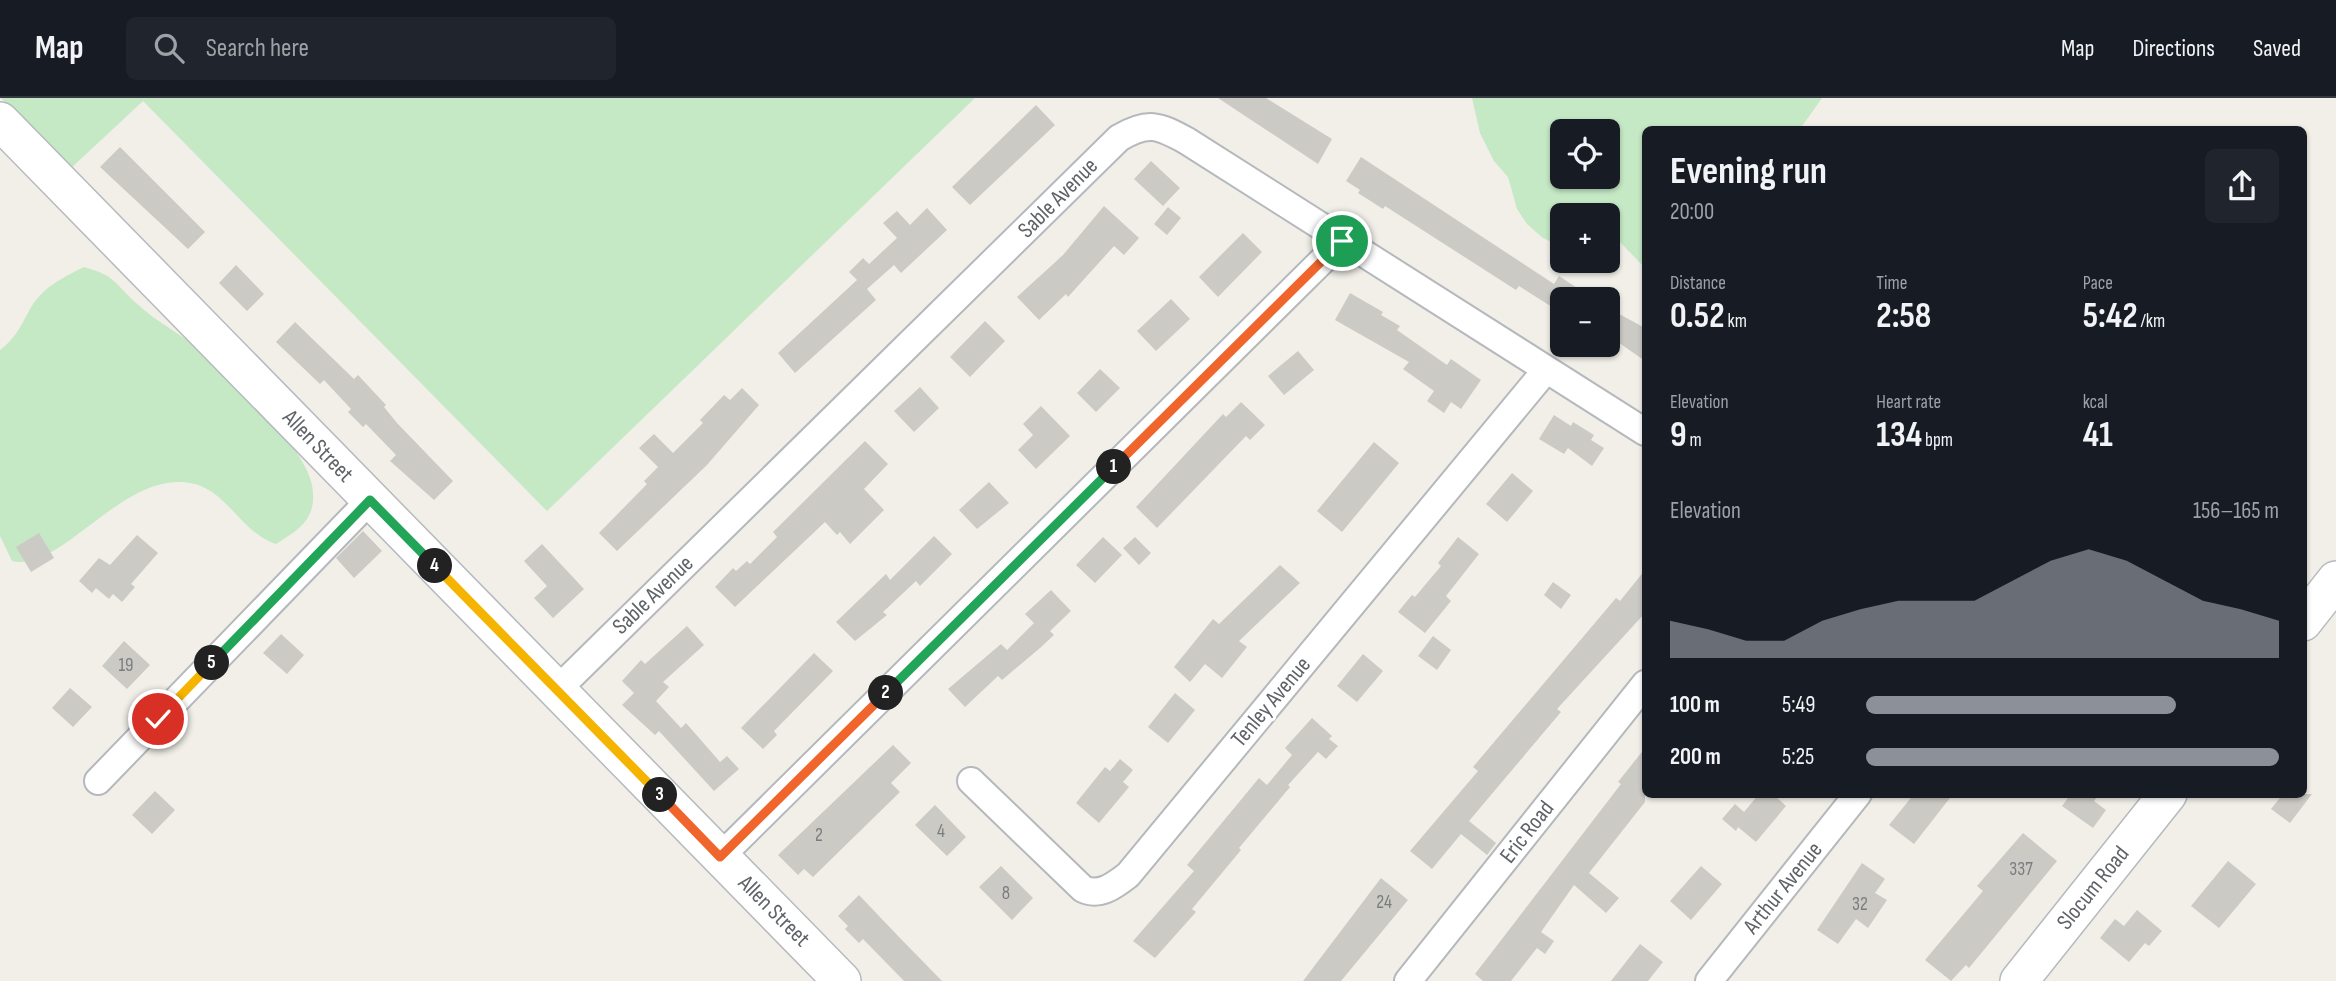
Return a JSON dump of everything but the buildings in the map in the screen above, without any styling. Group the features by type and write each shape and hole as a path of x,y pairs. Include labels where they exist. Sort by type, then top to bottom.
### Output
{"street":[{"name":"Allen Street","path":"0,121 842,981"},
{"name":"Sable Avenue","path":"557,690 1119,138 1144,126 1171,132 1642,430"},
{"path":"720,857 1342,241"},
{"name":"Tenley Avenue","path":"971,781 1083,889 1098,891 1113,886 1128,875 1546,370"},
{"path":"98,781 370,500"},
{"path":"2307,617 2336,580"},
{"name":"Eric Road","path":"1409,981 1642,688"},
{"name":"Arthur Avenue","path":"1709,981 1855,798"},
{"name":"Slocum Road","path":"2019,981 2165,798"}],"green space":[{"path":"1,98 975,98 547,511 143,101 70,169"},
{"path":"1472,98 1822,98 1802,126 1642,126 1642,265 1620,242 1620,203 1550,203 1550,241 1527,224 1517,209 1508,177 1494,161 1480,133"},
{"path":"84,267 113,280 144,310 209,356 236,381 284,435 307,470 312,485 310,514 293,533 276,544 254,532 207,489 195,484 169,483 144,490 52,551 32,560 12,561 0,536 0,350 14,337 34,303 46,290"}],"route":[{"path":"158,719 370,500 720,857 1342,241"}]}
